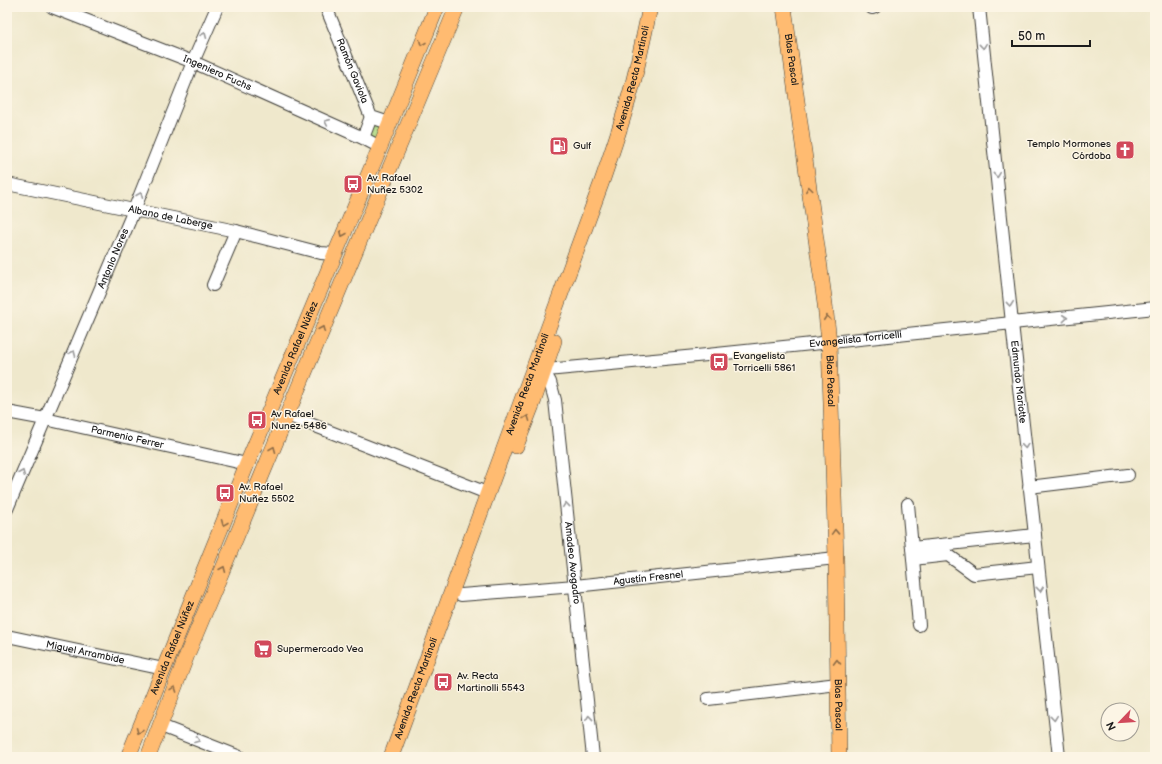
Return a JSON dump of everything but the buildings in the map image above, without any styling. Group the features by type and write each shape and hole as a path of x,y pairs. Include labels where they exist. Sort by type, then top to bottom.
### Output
{"main road":[{"name":"Avenida Rafael Núñez","path":"128,757 247,464 437,7"},
{"name":"Avenida Rafael Núñez","path":"148,757 187,655 411,114 457,7"},
{"name":"Avenida Recta Martinoli","path":"402,757 461,595 538,371 541,368 540,363 558,313 558,300 619,131 644,40 650,7"},
{"name":"Avenida Recta Martinoli","path":"391,757 487,493 538,371 629,132 643,82 660,7"},
{"name":"Blas Pascal","path":"784,7 829,342 836,558 839,757"},
{"path":"389,123 394,124 403,121 411,114"},
{"path":"360,240 358,222 384,159 384,152 380,147"}],"street":[{"name":"Ingeniero Fuchs","path":"52,7 193,62 380,147"},
{"name":"Antonio Nores","path":"7,509 134,210 193,62 217,7"},
{"name":"Ramón Gaviola","path":"326,7 371,117"},
{"name":"Edmundo Mariotte","path":"979,7 1059,757"},
{"path":"363,138 371,117 389,123"},
{"name":"Albano de Laberge","path":"7,184 236,231 321,253 334,254"},
{"path":"213,285 236,231"},
{"name":"Evangelista Torricelli","path":"538,371 699,356 1155,308"},
{"name":"Amadeo Avogadro","path":"538,371 550,382 555,400 593,757"},
{"name":"Parmenio Ferrer","path":"7,412 45,419 247,464"},
{"path":"287,415 487,493"},
{"path":"1030,487 1128,474"},
{"path":"908,504 919,625"},
{"path":"912,554 947,550 1035,535"},
{"path":"947,550 974,574 1038,567"},
{"name":"Agustín Fresnel","path":"461,595 575,586 836,558"},
{"name":"Miguel Arrambide","path":"7,636 164,669"},
{"path":"708,698 838,684"},
{"path":"161,726 240,757"}],"green space":[{"path":"371,120 383,124 376,140 365,136"}],"place":[{"name":"Gulf","path":"559,146"},
{"name":"Templo Mormones Córdoba","path":"1125,150"},
{"name":"Av. Rafael Nuñez 5302","path":"353,184"},
{"name":"Evangelista Torricelli 5861","path":"719,362"},
{"name":"Av Rafael Nunez 5486","path":"257,420"},
{"name":"Av. Rafael Nuñez 5502","path":"225,493"},
{"name":"Supermercado Vea","path":"263,649"},
{"name":"Av. Recta Martinolli 5543","path":"443,682"}]}
